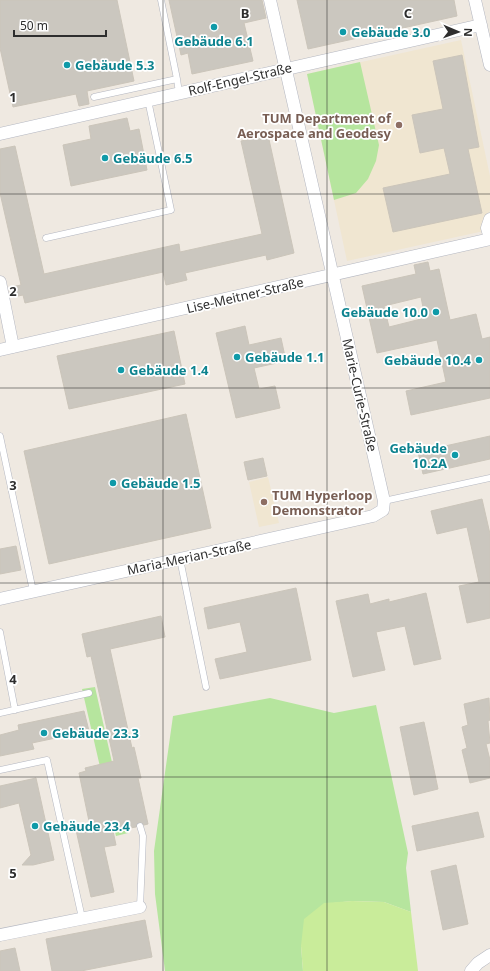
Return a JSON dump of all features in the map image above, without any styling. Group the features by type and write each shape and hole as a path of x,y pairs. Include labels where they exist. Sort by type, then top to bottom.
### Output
{"street":[{"name":"Marie-Curie-Straße","path":"270,0 331,275 384,501"},
{"path":"475,0 490,65"},
{"name":"Rolf-Engel-Straße","path":"0,134 481,25"},
{"path":"490,219 488,228 490,239"},
{"name":"Lise-Meitner-Straße","path":"0,350 490,239"},
{"path":"0,282 14,347"},
{"name":"Maria-Merian-Straße","path":"0,598 378,514 383,510 384,501"},
{"path":"0,935 140,907"},
{"path":"471,971 478,963 490,955"}],"lane":[{"path":"161,0 179,93"},
{"path":"94,96 177,79"},
{"path":"46,238 171,210 148,100"},
{"path":"0,436 33,591"},
{"path":"384,501 490,478"},
{"path":"180,559 206,687"},
{"path":"0,632 15,710"},
{"path":"0,713 89,693"},
{"path":"0,770 47,760 82,918"},
{"path":"140,826 143,836 140,907"}],"shaded area":[{"name":"TUM Department of Aerospace and Geodesy","path":"461,40 490,176 490,210 484,231 347,261 307,74"},
{"name":"TUM Hyperloop Demonstrator","path":"268,477 279,523 259,527 249,482"}],"green space":[{"path":"360,62 379,145 376,161 368,179 356,193 334,200 307,74"},
{"path":"95,687 128,833 116,836 82,689"},
{"path":"270,698 334,713 376,705 408,853 406,868 411,912 384,902 352,901 324,904 301,946 303,971 165,971 155,894 154,851 173,716"},
{"path":"352,901 384,902 411,912 418,971 303,971 301,946 304,919 324,903"}],"building":[{"name":"Gebäude 5.3","path":"0,0 117,0 134,81 87,91 89,104 79,106 76,94 13,107 0,48"},
{"name":"Gebäude 6.1","path":"169,0 262,0 266,18 244,23 253,61 192,74 188,53 181,55"},
{"name":"Gebäude 3.0","path":"297,0 454,0 457,16 308,49"},
{"path":"462,55 479,147 468,149 482,213 393,232 383,188 450,174 444,148 420,153 412,115 443,109 433,61"},
{"name":"Gebäude 6.5","path":"127,118 130,131 139,129 147,170 71,186 63,145 91,139 89,126"},
{"path":"268,135 294,253 267,260 266,255 185,273 187,280 166,285 163,272 25,303 23,295 13,297 11,287 21,285 0,193 0,149 15,146 44,274 179,244 180,252 262,234 241,141"},
{"path":"428,262 430,271 439,269 450,320 476,314 482,339 490,337 490,398 411,415 406,391 446,382 437,340 377,353 362,286 416,274 414,265","holes":["421,297 425,318 389,327 384,306"]},
{"path":"245,326 249,345 281,338 286,361 254,368 259,389 275,386 280,408 236,418 216,333"},
{"name":"Gebäude 1.4","path":"174,331 185,384 69,409 57,356"},
{"name":"Gebäude 1.5","path":"186,414 211,528 49,564 24,451"},
{"name":"Gebäude 10.2A","path":"490,436 490,459 423,474 418,452"},
{"path":"263,458 267,476 248,480 244,462"},
{"path":"482,499 490,534 490,618 467,623 459,586 479,582 467,527 437,534 431,511"},
{"path":"16,546 21,570 0,574 0,549"},
{"path":"296,588 311,660 220,679 215,659 247,652 240,622 208,629 204,608"},
{"path":"426,593 441,659 414,665 405,626 376,632 385,670 353,677 336,601 368,594 370,604 389,599 389,602"},
{"path":"161,616 165,637 110,649 132,748 134,747 141,778 138,778 148,824 144,825 139,822 136,827 113,831 116,845 104,847 114,892 91,897 76,830 90,826 79,773 86,771 85,768 114,761 91,656 87,657 82,634"},
{"path":"489,698 490,720 488,721 490,743 486,744 490,760 490,778 470,783 462,750 467,748 462,727 468,725 464,704"},
{"name":"Gebäude 23.3","path":"84,711 89,731 32,743 34,749 0,756 0,735 19,730 18,725"},
{"path":"424,722 438,789 414,795 400,727"},
{"name":"Gebäude 23.4","path":"36,778 54,860 33,865 22,865 31,855 19,803 0,808 0,786"},
{"path":"478,812 484,837 417,851 412,826"},
{"path":"456,865 468,924 443,930 431,871"},
{"path":"145,920 152,957 81,971 52,971 46,939"},
{"path":"15,948 20,971 0,971 0,951"}],"place":[{"name":"Gebäude 6.1","path":"214,27"},
{"name":"Gebäude 3.0","path":"343,32"},
{"name":"Gebäude 5.3","path":"67,65"},
{"name":"TUM Department of Aerospace and Geodesy","path":"399,125"},
{"name":"Gebäude 6.5","path":"105,158"},
{"name":"Gebäude 10.0","path":"436,312"},
{"name":"Gebäude 1.1","path":"237,357"},
{"name":"Gebäude 10.4","path":"479,360"},
{"name":"Gebäude 1.4","path":"121,370"},
{"name":"Gebäude 10.2A","path":"455,455"},
{"name":"Gebäude 1.5","path":"113,483"},
{"name":"TUM Hyperloop Demonstrator","path":"264,502"},
{"name":"Gebäude 23.3","path":"44,733"},
{"name":"Gebäude 23.4","path":"35,826"}]}
